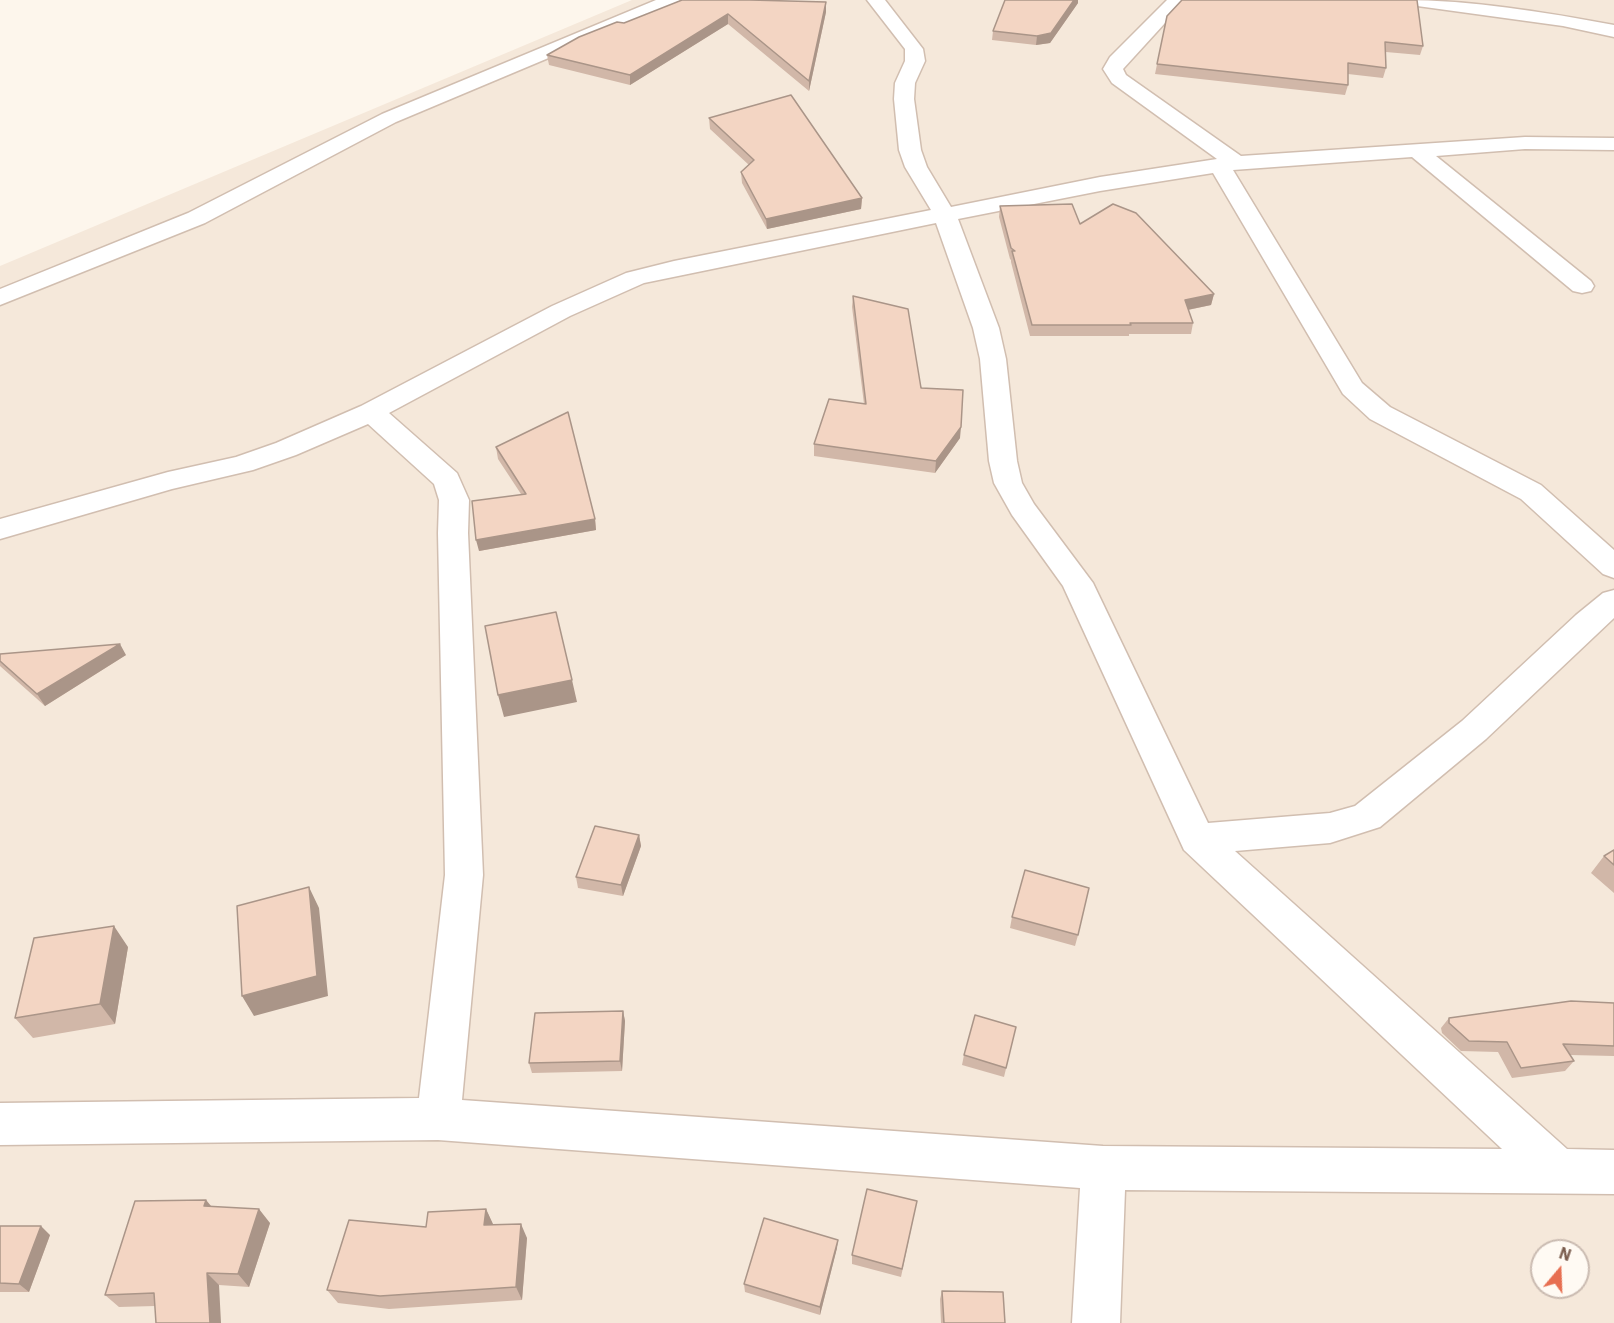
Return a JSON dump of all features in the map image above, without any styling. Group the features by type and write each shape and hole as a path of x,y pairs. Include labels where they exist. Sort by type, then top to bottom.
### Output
{"street":[{"path":"0,298 160,234 223,206 346,138 389,118 671,0"},
{"path":"876,0 914,49 915,61 905,84 904,99 910,150 916,167 945,215 986,328 993,358 1003,461 1008,483 1022,508 1077,583 1197,839 1560,1173"},
{"path":"1177,0 1117,61 1113,69 1119,79 1228,164 1352,388 1380,413 1487,466 1531,492 1614,567"},
{"path":"1410,0 1563,21 1614,31"},
{"path":"0,529 168,481 243,464 286,449 371,412 561,311 635,278 715,258 1100,184 1228,164 1525,143 1614,144"},
{"path":"1416,150 1582,286"},
{"path":"371,412 447,480 454,500 453,533 464,875 438,1119"},
{"path":"1197,839 1330,828 1367,817 1474,730 1587,623 1614,602"},
{"path":"0,1124 438,1119 1103,1168 1614,1172"},
{"path":"1096,1323 1103,1168"}],"shaded area":[{"path":"632,0 1614,0 1614,1323 0,1323 0,266"}],"building":[{"path":"682,0 826,2 809,81 728,14 630,75 547,55 579,37 617,22 624,23"},
{"path":"1005,0 1074,0 1051,33 1037,36 993,31"},
{"path":"1182,0 1417,0 1423,46 1385,42 1386,68 1348,63 1348,85 1157,64 1167,16"},
{"path":"791,95 862,198 766,219 741,172 754,160 709,118"},
{"path":"1072,204 1080,224 1113,204 1136,213 1214,294 1185,300 1193,323 1032,325 1012,251 1015,251 1011,248 1000,206"},
{"path":"853,296 908,309 921,388 963,390 961,427 936,461 814,444 829,399 866,404"},
{"path":"568,412 595,519 476,540 472,501 526,494 496,447"},
{"path":"556,612 572,680 498,695 485,626"},
{"path":"120,644 37,694 0,661 0,654"},
{"path":"595,826 639,835 621,885 576,877"},
{"path":"1614,850 1614,865 1604,856"},
{"path":"1025,870 1089,888 1078,935 1012,917"},
{"path":"309,887 317,976 242,996 237,906"},
{"path":"114,926 100,1004 15,1018 34,938"},
{"path":"1571,1001 1614,1003 1614,1046 1563,1044 1574,1061 1521,1068 1507,1042 1469,1041 1449,1023 1449,1018"},
{"path":"623,1011 620,1061 529,1063 535,1013"},
{"path":"975,1015 1016,1027 1006,1068 964,1055"},
{"path":"867,1189 917,1201 902,1269 852,1255"},
{"path":"206,1200 204,1206 259,1209 238,1274 207,1273 210,1323 156,1323 154,1293 105,1295 135,1201"},
{"path":"486,1209 484,1225 521,1224 516,1287 380,1296 327,1290 349,1220 426,1227 428,1212"},
{"path":"764,1218 838,1240 820,1307 744,1284"},
{"path":"0,1226 41,1226 19,1284 0,1283"},
{"path":"942,1291 1003,1292 1005,1323 944,1323"}]}
